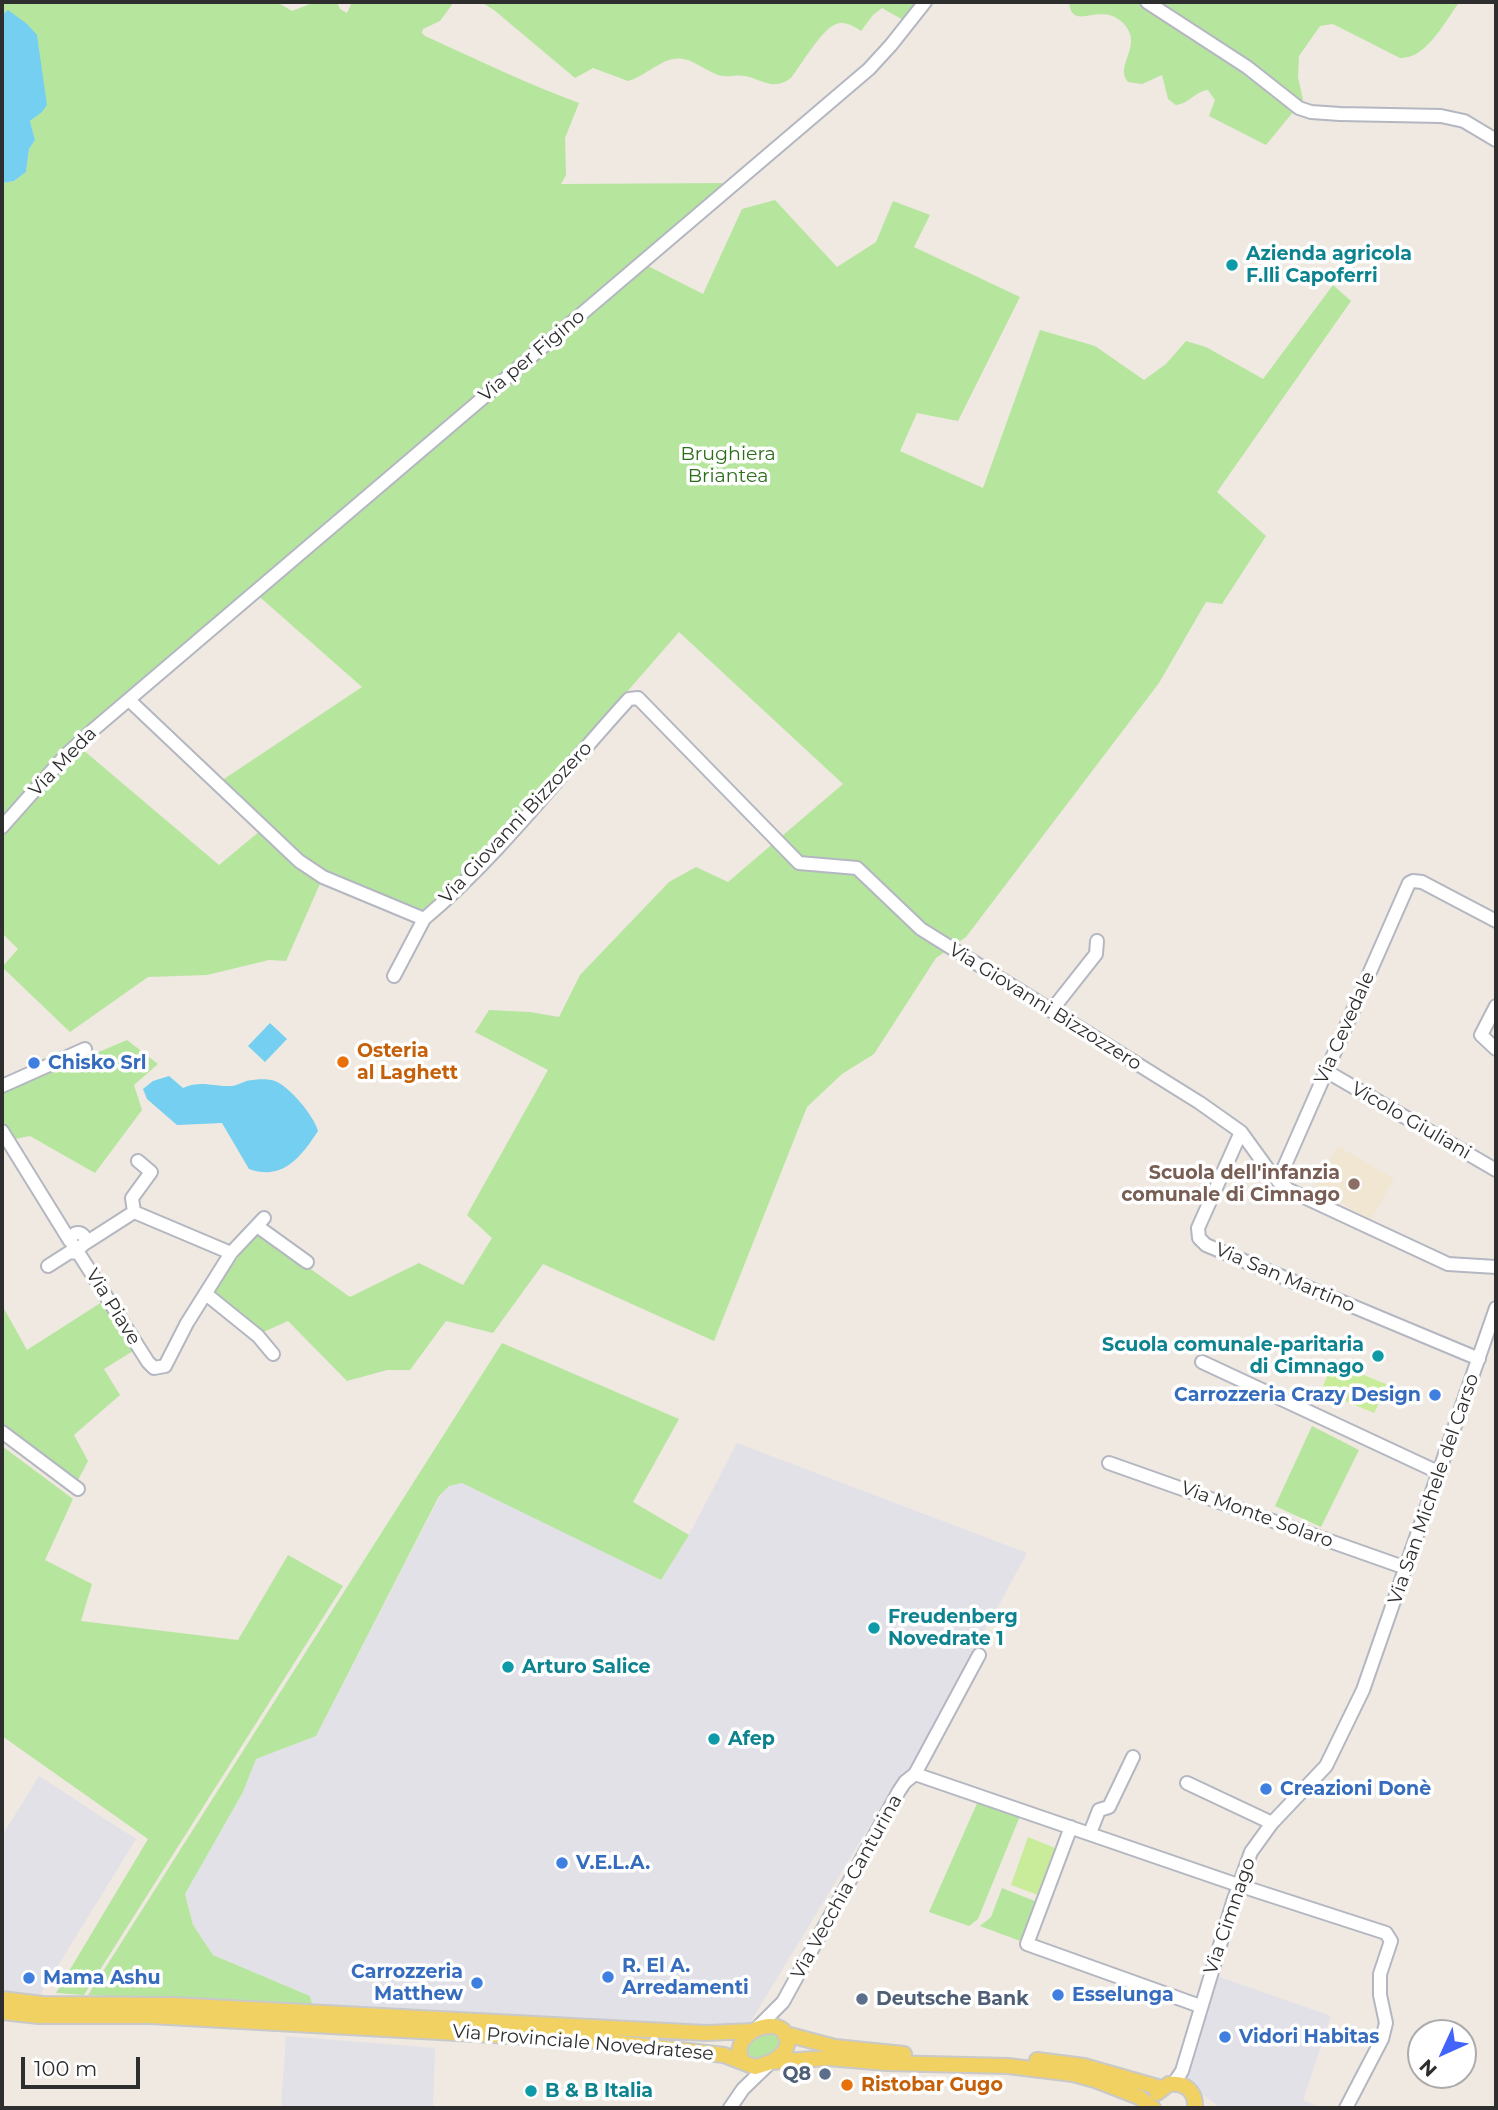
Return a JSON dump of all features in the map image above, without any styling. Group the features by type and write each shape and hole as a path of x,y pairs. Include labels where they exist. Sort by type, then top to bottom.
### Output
{"main road":[{"name":"Via Provinciale Novedratese","path":"2,1999 43,2004 173,2005 706,2034 753,2031"},
{"name":"Via Provinciale Novedratese","path":"2,2012 150,2016 602,2041 718,2054 754,2067 771,2062 828,2058 886,2063 1008,2066 1073,2074 1139,2097 1154,2108"},
{"path":"744,2063 739,2054 739,2046 753,2031 771,2025 835,2047 889,2053 1065,2063 1175,2082 1194,2095 1196,2108"},
{"path":"771,2062 786,2049 785,2032"},
{"path":"1154,2108 1155,2097 1175,2082"}],"street":[{"name":"Via per Figino","path":"129,700 869,69 925,2"},
{"path":"1147,2 1247,67 1299,108 1311,112 1340,114 1453,118 1476,126 1496,140"},
{"name":"Via Giovanni Bizzozzero","path":"629,699 638,698 799,863 857,868 921,929 1200,1103 1241,1132 1278,1181 1302,1198 1448,1264 1496,1267"},
{"name":"Via Giovanni Bizzozero","path":"129,700 299,861 323,877 424,919 449,897 547,793 629,699"},
{"name":"Via Meda","path":"2,827 66,755 129,700"},
{"name":"Via Cevedale","path":"1278,1181 1411,881 1417,880 1496,921"},
{"path":"394,976 424,919"},
{"path":"1051,1011 1096,954 1097,941"},
{"path":"1496,1006 1481,1035 1496,1049"},
{"path":"2,1086 85,1049"},
{"name":"Vicolo Giuliani","path":"1326,1072 1496,1170"},
{"name":"Via Piave","path":"2,1130 79,1241 148,1362 154,1368 165,1366 187,1323 206,1294"},
{"name":"Via San Martino","path":"1241,1132 1198,1228 1199,1238 1206,1245 1479,1359"},
{"path":"134,1212 132,1198 152,1172 138,1161"},
{"path":"48,1266 71,1252 79,1241 134,1212"},
{"path":"134,1212 230,1253"},
{"path":"273,1354 258,1336 206,1294 230,1253 261,1222 306,1262"},
{"name":"Via San Michele del Carso","path":"1370,1670 1496,1308"},
{"path":"1202,1362 1440,1473"},
{"path":"2,1432 78,1489"},
{"name":"Via Monte Solaro","path":"1109,1463 1406,1568"},
{"name":"Via Vecchia Canturina","path":"753,2031 773,2015 783,2002 899,1791 915,1774 979,1656"},
{"name":"Via Cimnago","path":"1175,2082 1251,1852 1272,1823 1326,1766 1336,1750 1370,1670"},
{"path":"1090,1833 1100,1810 1109,1807 1133,1757"},
{"path":"915,1774 1386,1933 1391,1941 1380,1974 1380,1996 1386,2024 1382,2039 1346,2108"},
{"path":"1187,1783 1272,1823"},
{"path":"1071,1827 1027,1944 1200,2006"},
{"name":"Via Vecchia Canturina","path":"783,2002 780,2018 785,2032"},
{"path":"730,2108 743,2089 771,2062"},
{"path":"743,2089 746,2074 744,2063"}],"shaded area":[{"name":"Scuola dell'infanzia comunale di Cimnago","path":"1338,1146 1394,1179 1371,1220 1314,1188"},
{"path":"737,1443 1027,1553 910,1769 895,1784 748,2026 621,2024 313,2008 310,1996 213,1955 193,1925 185,1894 243,1792 256,1759 316,1736 440,1496 448,1486 462,1483 661,1579 689,1535"},
{"path":"39,1776 136,1839 38,1998 2,1993 2,1836"},
{"path":"1214,1975 1331,2016 1303,2100 1321,2108 1221,2108 1196,2090 1184,2075"},
{"path":"286,2036 435,2048 433,2108 281,2108"}],"green space":[{"path":"2,2 277,2 292,11 315,2 337,2 340,9 347,13 352,2 454,2 440,21 423,29 425,36 579,103 565,138 566,175 561,184 730,183 155,673 2,823 2,183 14,181 26,172 29,149 35,140 30,121 41,113 39,47 8,11 2,15"},
{"path":"481,2 919,2 905,21 882,8 861,31 845,23 834,25 817,41 791,78 773,84 745,76 718,75 683,59 669,60 628,81 593,68 575,78"},
{"path":"1069,2 1465,2 1458,4 1426,46 1409,57 1400,58 1333,24 1320,26 1299,56 1298,77 1303,100 1266,145 1209,116 1215,100 1208,90 1176,105 1168,99 1162,75 1142,84 1128,82 1124,69 1130,47 1129,30 1113,16 1075,15"},
{"name":"Brughiera Briantea","path":"775,200 837,267 876,242 893,201 930,215 914,247 1020,297 958,421 917,413 900,451 983,488 1040,330 1095,346 1144,380 1166,364 1186,341 1206,347 1263,379 1333,285 1351,301 1217,492 1266,536 1222,604 1206,602 1159,683 966,937 936,958 874,1054 842,1074 807,1107 714,1341 543,1264 493,1333 446,1321 410,1370 387,1370 347,1381 288,1321 259,1334 211,1294 257,1231 350,1297 419,1263 463,1285 492,1238 467,1215 548,1070 475,1032 489,1010 559,1017 580,975 669,882 696,867 728,882 843,784 679,632 432,916 323,877 286,961 269,960 207,975 148,977 70,1032 2,967 18,949 2,933 2,835 69,759 73,761 77,752 82,749 219,865 260,831 212,787 362,687 254,592 642,263 703,294 742,209"},
{"path":"127,1040 158,1064 134,1085 142,1110 95,1173 30,1136 15,1139 2,1119 2,1093"},
{"path":"102,1302 133,1351 104,1369 120,1395 74,1435 88,1461 78,1480 2,1424 2,1305 27,1350"},
{"path":"502,1343 679,1419 633,1502 689,1535 661,1580 462,1483 449,1486 439,1496 316,1736 256,1759 243,1792 185,1894 193,1925 213,1955 310,1996 313,2008 88,1995"},
{"path":"1333,1362 1388,1385 1374,1413 1321,1391"},
{"path":"1312,1426 1359,1450 1321,1527 1275,1506"},
{"path":"2,1446 73,1499 45,1560 92,1584 81,1621 238,1640 288,1555 343,1586 84,1995 56,1993 148,1839 2,1736"},
{"path":"978,1801 1020,1816 978,1919 969,1926 929,1912"},
{"path":"1028,1837 1055,1848 1038,1895 1011,1885"},
{"path":"1002,1888 1037,1902 1023,1942 980,1926 991,1917"},
{"path":"774,2033 779,2035 781,2041 776,2050 765,2057 750,2057 747,2051 753,2040"}],"water":[{"path":"8,10 37,35 47,105 30,121 35,140 29,149 26,172 14,181 2,183 2,15"},
{"path":"270,1023 287,1039 265,1062 248,1046"},
{"path":"169,1076 183,1088 202,1084 232,1086 258,1079 275,1081 301,1103 318,1131 298,1158 281,1169 261,1172 249,1169 222,1123 177,1125 147,1099 143,1089 153,1081"}],"place":[{"name":"Azienda agricola F.lli Capoferri","path":"1232,265"},
{"name":"Osteria al Laghett","path":"343,1062"},
{"name":"Chisko Srl","path":"34,1063"},
{"name":"Scuola dell'infanzia comunale di Cimnago","path":"1354,1184"},
{"name":"Scuola comunale-paritaria di Cimnago","path":"1378,1356"},
{"name":"Carrozzeria Crazy Design","path":"1435,1395"},
{"name":"Freudenberg Novedrate 1","path":"874,1628"},
{"name":"Arturo Salice","path":"508,1667"},
{"name":"Afep","path":"714,1739"},
{"name":"Creazioni Donè","path":"1266,1789"},
{"name":"V.E.L.A.","path":"562,1863"},
{"name":"R. El A. Arredamenti","path":"608,1977"},
{"name":"Mama Ashu","path":"29,1978"},
{"name":"Carrozzeria Matthew","path":"477,1983"},
{"name":"Esselunga","path":"1058,1995"},
{"name":"Deutsche Bank","path":"862,1999"},
{"name":"Vidori Habitas","path":"1225,2037"},
{"name":"Q8","path":"825,2074"},
{"name":"Ristobar Gugo","path":"847,2085"},
{"name":"B & B Italia","path":"531,2091"}]}
